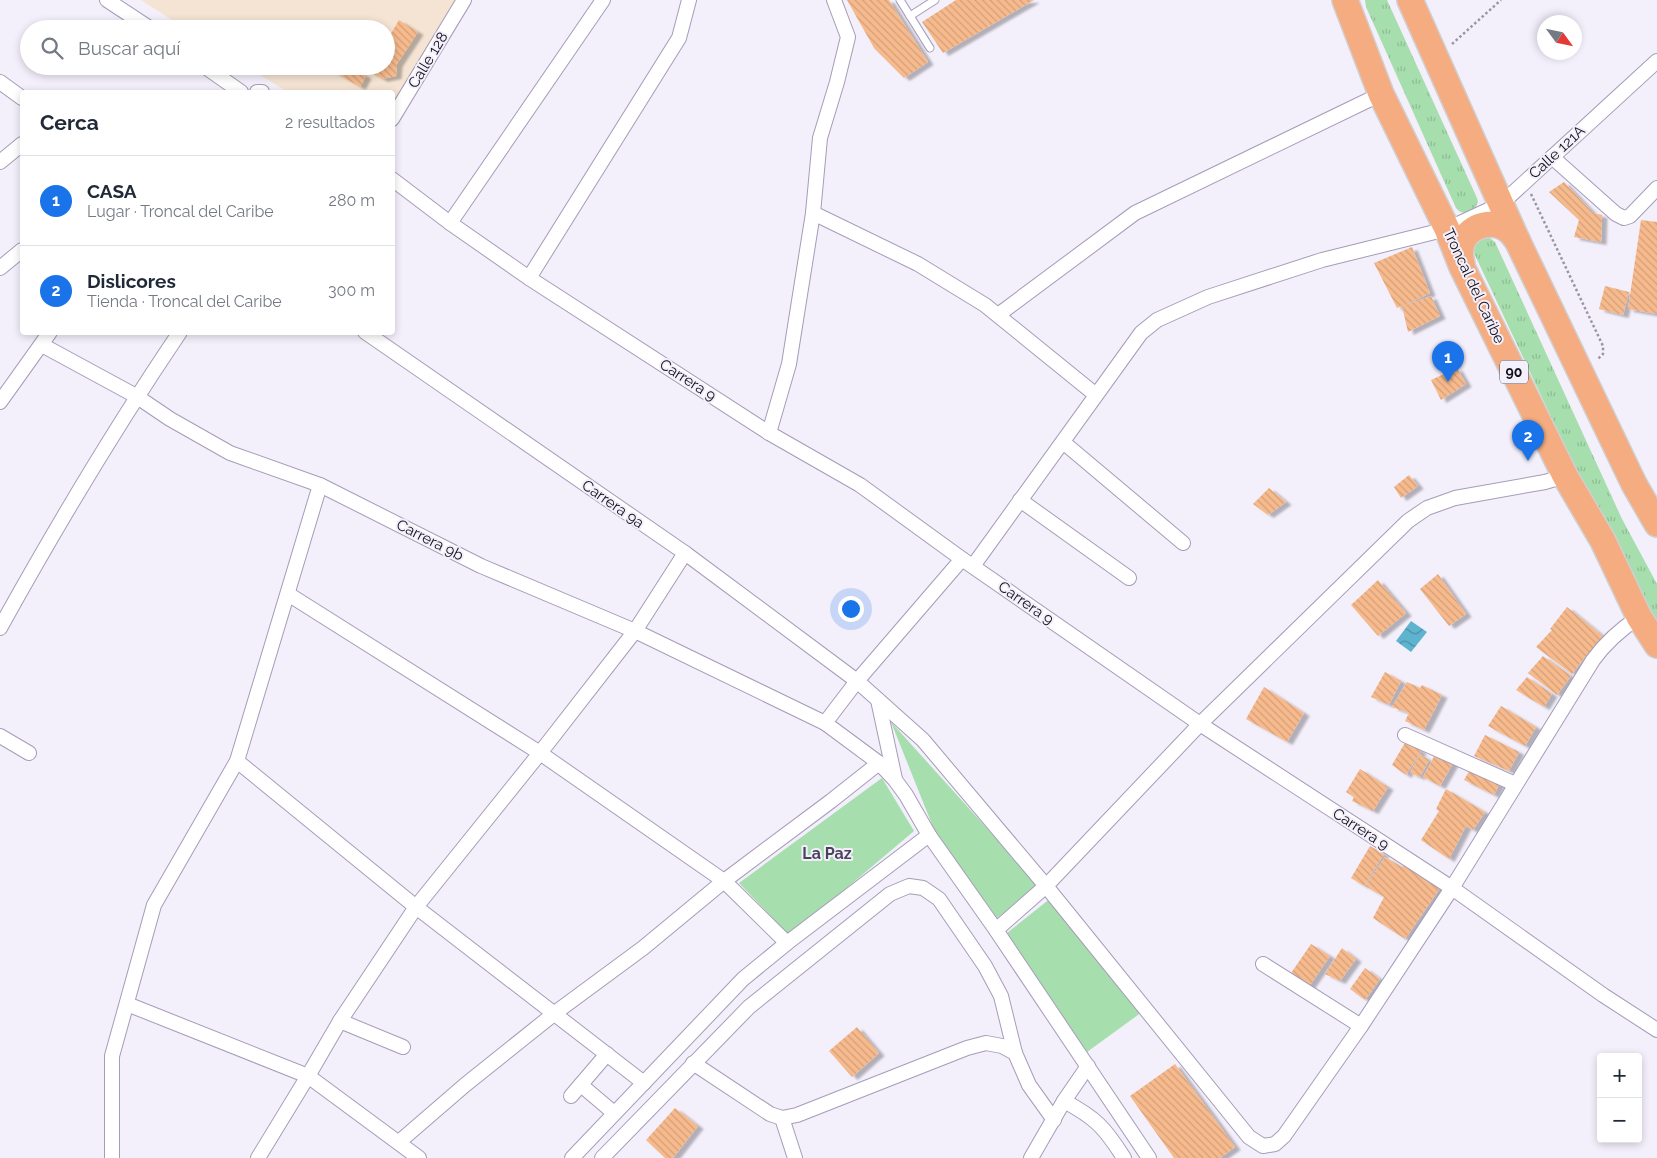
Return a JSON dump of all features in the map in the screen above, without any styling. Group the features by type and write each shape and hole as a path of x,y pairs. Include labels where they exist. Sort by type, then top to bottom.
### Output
{"highway":[{"name":"Troncal del Caribe","path":"1345,0 1381,94 1447,229 1462,267 1565,476 1603,541 1640,617 1657,645"},
{"path":"1410,0 1516,240 1634,484 1657,524"},
{"path":"1462,267 1460,254 1463,241 1471,230 1483,225 1496,224 1508,230 1516,240"}],"street":[{"path":"107,0 137,20"},
{"name":"Calle 128","path":"395,114 464,0"},
{"path":"450,223 603,0"},
{"path":"529,278 679,38 688,0"},
{"path":"769,433 789,364 813,212 820,138 837,82 848,36 834,0"},
{"name":"Calle 121A","path":"825,723 857,681 967,562 1020,500 1141,333 1157,320 1208,297 1313,263 1447,229 1501,204 1657,61"},
{"path":"217,75 238,90"},
{"path":"0,82 20,97"},
{"path":"998,314 1135,213 1381,94"},
{"path":"0,162 20,146"},
{"path":"1552,157 1612,210 1624,218 1630,216 1657,188"},
{"name":"Carrera 9","path":"395,181 450,223 529,278 769,433 860,485 1200,724 1452,888 1603,995 1657,1030"},
{"path":"813,212 918,264 985,304 1096,395"},
{"path":"0,268 20,252"},
{"path":"0,402 48,335"},
{"path":"0,628 47,544 136,396 178,335"},
{"name":"Carrera 9a","path":"369,335 685,553 857,681 923,740 1046,886 1249,1137 1263,1146 1275,1144 1284,1136 1362,1026"},
{"name":"Carrera 9b","path":"42,344 136,396 170,420 230,452 320,485 481,566 635,630 825,723 879,763 895,780 929,835 996,930 1149,1158"},
{"path":"1063,442 1183,542"},
{"path":"996,930 1046,886 1200,724 1408,521 1427,508 1455,498 1544,482 1565,476"},
{"path":"112,1158 112,1056 154,905 237,761 320,485"},
{"path":"1020,500 1129,578"},
{"path":"258,1158 340,1020 416,907 540,753 635,630 685,553"},
{"path":"288,594 540,753 724,881 787,943"},
{"path":"1263,964 1362,1026 1452,888 1603,645 1620,630 1640,617"},
{"path":"878,699 895,780"},
{"path":"0,736 28,753"},
{"path":"1405,736 1516,784"},
{"path":"237,761 416,907 644,1083"},
{"path":"399,1142 465,1085 555,1013 643,948 724,881 879,763"},
{"path":"572,1158 744,979 787,943 929,835"},
{"path":"602,1158 749,1007 890,894 909,886 923,888 939,899 985,966 1001,996 1014,1053 1029,1085 1054,1120"},
{"path":"127,1004 308,1076 419,1158"},
{"path":"340,1020 402,1047"},
{"path":"693,1063 770,1114 782,1118 797,1115 967,1048 986,1043 1002,1046 1014,1053"},
{"path":"571,1096 607,1054"},
{"path":"1031,1158 1064,1101 1088,1066"},
{"path":"581,1085 614,1113"},
{"path":"1064,1101 1086,1112 1096,1120 1108,1133 1124,1158"},
{"path":"782,1118 795,1158"}],"lane":[{"path":"900,0 930,48"},
{"path":"910,16 935,0"}],"path":[{"path":"1435,58 1501,0"},
{"path":"1525,181 1603,346 1603,354 1600,358 1579,368"}],"shaded area":[{"path":"141,0 456,0 395,100 395,90 285,90 260,75 395,75 395,20 172,20"}],"green space":[{"path":"1365,0 1387,0 1477,198 1478,202 1474,210 1465,213 1460,212 1456,208 1366,7"},
{"path":"1487,236 1495,242 1622,519 1657,584 1657,621 1623,566 1603,527 1473,251 1474,241"},
{"path":"891,722 1039,886 997,918 935,832"},
{"path":"882,778 914,831 790,936 739,883"},
{"path":"1051,898 1142,1012 1087,1052 1007,933"}],"water":[{"path":"1411,621 1427,632 1411,652 1396,641"}],"building":[{"path":"847,0 889,0 928,62 904,78 874,48"},
{"path":"956,0 1034,0 943,53 922,22"},
{"path":"399,20 418,32 397,64 396,76 382,79 376,75 395,75 395,27"},
{"path":"339,75 364,75 366,76 360,87"},
{"path":"1564,182 1593,213 1602,215 1601,242 1574,237 1579,220 1549,192"},
{"path":"1641,220 1657,222 1657,314 1628,309"},
{"path":"1412,247 1430,293 1403,306 1431,296 1440,316 1408,332 1402,306 1397,308 1374,263"},
{"path":"1605,286 1629,292 1623,315 1599,309"},
{"path":"1457,368 1466,384 1441,400 1431,380"},
{"path":"1409,475 1418,486 1401,498 1394,487"},
{"path":"1269,488 1286,502 1268,515 1253,504"},
{"path":"1438,574 1466,614 1449,626 1420,589"},
{"path":"1378,580 1406,613 1378,636 1351,605"},
{"path":"1567,607 1604,637 1572,674 1536,647 1552,630 1550,629"},
{"path":"1543,656 1571,676 1557,695 1528,673"},
{"path":"1385,672 1401,681 1389,705 1371,697"},
{"path":"1527,677 1552,694 1544,707 1516,690"},
{"path":"1407,682 1420,688 1422,685 1442,695 1424,730 1405,721 1409,713 1392,707"},
{"path":"1264,687 1304,713 1287,742 1246,719"},
{"path":"1501,706 1536,727 1525,746 1488,726"},
{"path":"1485,735 1519,752 1509,771 1474,756"},
{"path":"1406,741 1421,751 1406,775 1392,765"},
{"path":"1437,751 1453,763 1440,786 1423,777"},
{"path":"1420,754 1429,760 1420,777 1410,773"},
{"path":"1471,768 1500,783 1494,795 1464,780"},
{"path":"1360,769 1388,787 1373,811 1352,801 1354,797 1346,792"},
{"path":"1446,789 1485,812 1473,830 1466,826 1449,859 1421,840 1439,811 1436,809"},
{"path":"1370,846 1384,854 1364,886 1351,878"},
{"path":"1385,857 1402,867 1404,865 1440,888 1405,939 1373,918 1384,897 1365,886"},
{"path":"1311,944 1330,956 1308,988 1289,976"},
{"path":"1342,948 1356,959 1340,981 1325,974"},
{"path":"1365,968 1380,979 1365,1000 1350,989"},
{"path":"857,1027 879,1053 852,1077 829,1051"},
{"path":"1175,1064 1235,1147 1220,1158 1174,1158 1130,1096"},
{"path":"675,1108 698,1126 673,1158 665,1158 646,1140"}],"place":[{"name":"CASA","path":"1448,382"},
{"name":"Dislicores","path":"1528,461"}],"district":[{"name":"La Paz","path":"827,853"}]}
